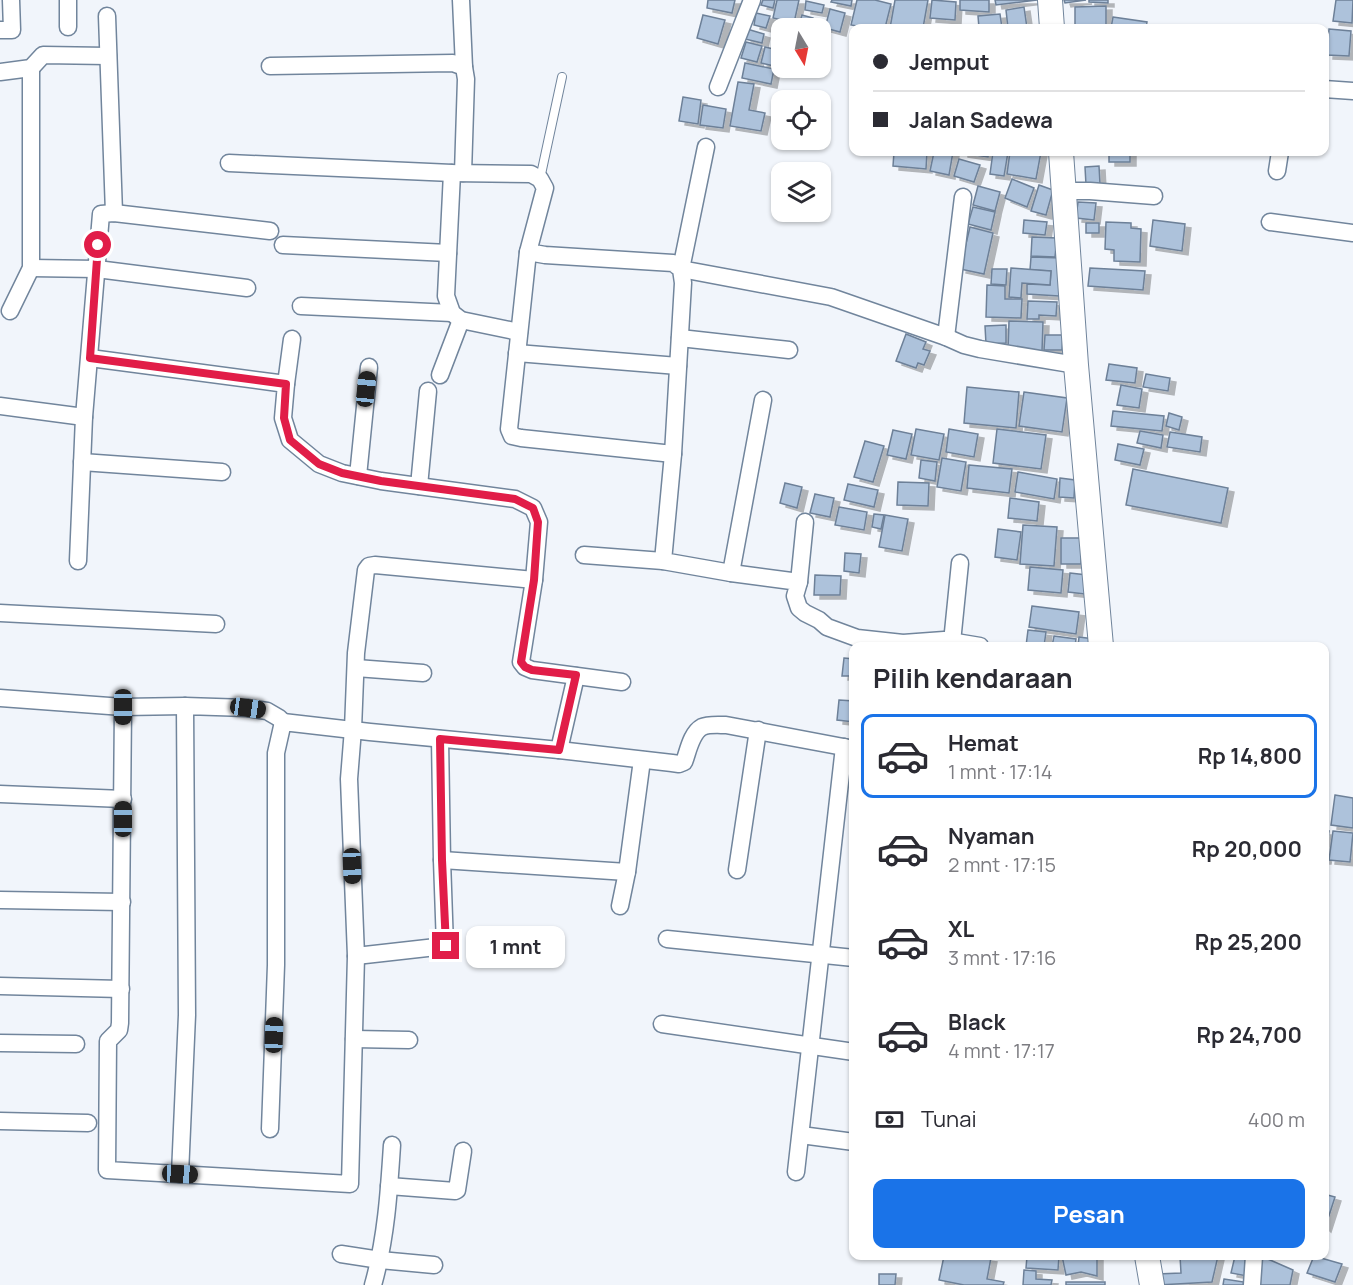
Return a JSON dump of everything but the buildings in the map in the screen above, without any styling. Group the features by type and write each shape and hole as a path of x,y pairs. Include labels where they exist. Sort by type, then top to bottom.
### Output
{"street":[{"path":"0,30 12,30 11,0"},
{"path":"68,0 69,27"},
{"path":"440,375 456,316 446,296 448,253 466,79 461,0"},
{"path":"718,87 752,0"},
{"path":"1050,0 1052,24"},
{"path":"107,16 114,213"},
{"path":"0,72 31,68 43,55 108,56"},
{"path":"270,66 453,63 464,68"},
{"path":"10,311 32,268 31,68"},
{"path":"1329,89 1353,91"},
{"path":"663,561 680,338 683,284 681,269 706,147"},
{"path":"1061,156 1076,365 1101,642"},
{"path":"1277,171 1279,156"},
{"path":"229,163 531,174 540,179 545,188 528,252 509,429 512,436 672,454"},
{"path":"1064,191 1154,196"},
{"path":"946,338 963,197"},
{"path":"78,561 84,417 101,214 114,213 270,231"},
{"path":"1270,222 1353,232"},
{"path":"283,245 448,253"},
{"path":"528,252 545,255 673,262 681,269 831,297 964,345 1076,365"},
{"path":"32,268 96,269 247,288"},
{"path":"301,306 456,316 519,332"},
{"path":"680,338 789,350"},
{"path":"292,339 284,418 290,440 319,464 342,473 381,481 515,499 533,508 538,522 534,580 521,662 532,670 622,682"},
{"path":"517,353 678,366"},
{"path":"90,358 286,384"},
{"path":"358,476 369,367"},
{"path":"419,486 428,391"},
{"path":"731,573 763,400"},
{"path":"0,406 84,417"},
{"path":"82,462 222,472"},
{"path":"805,522 799,582 795,596 799,608 827,627 856,638 894,642"},
{"path":"584,555 663,561 799,582"},
{"path":"917,642 944,640 952,642 960,563"},
{"path":"123,707 120,1023 119,1030 108,1041 107,1170 350,1184 356,956 349,779 356,653 366,570 369,566 375,565 534,580"},
{"path":"0,613 216,624"},
{"path":"356,668 423,673"},
{"path":"559,750 576,675"},
{"path":"0,698 123,707 248,708 267,711 283,722 680,764 684,762 694,736 700,728 711,725 758,730 849,748 821,954 796,1172"},
{"path":"180,1174 187,1015 186,706"},
{"path":"270,1129 276,965 276,753 283,722"},
{"path":"737,870 758,730"},
{"path":"356,956 446,946 440,739"},
{"path":"620,906 627,872 642,760"},
{"path":"0,794 123,799"},
{"path":"442,860 627,872"},
{"path":"0,900 122,902"},
{"path":"667,939 849,957"},
{"path":"0,986 121,989"},
{"path":"662,1024 849,1051"},
{"path":"354,1038 409,1040"},
{"path":"0,1043 76,1044"},
{"path":"0,1121 88,1123"},
{"path":"801,1135 849,1141"},
{"path":"373,1285 380,1260 390,1186 392,1145"},
{"path":"390,1186 455,1191 463,1151"},
{"path":"341,1254 434,1265"},
{"path":"1148,1260 1152,1285"},
{"path":"1252,1285 1254,1260"}],"lane":[{"path":"540,179 562,77"}],"route":[{"path":"98,245 90,358 286,384 284,418 290,440 319,464 342,473 381,481 515,499 533,508 538,522 534,580 521,662 532,670 576,675 559,750 440,739 446,946"}]}
